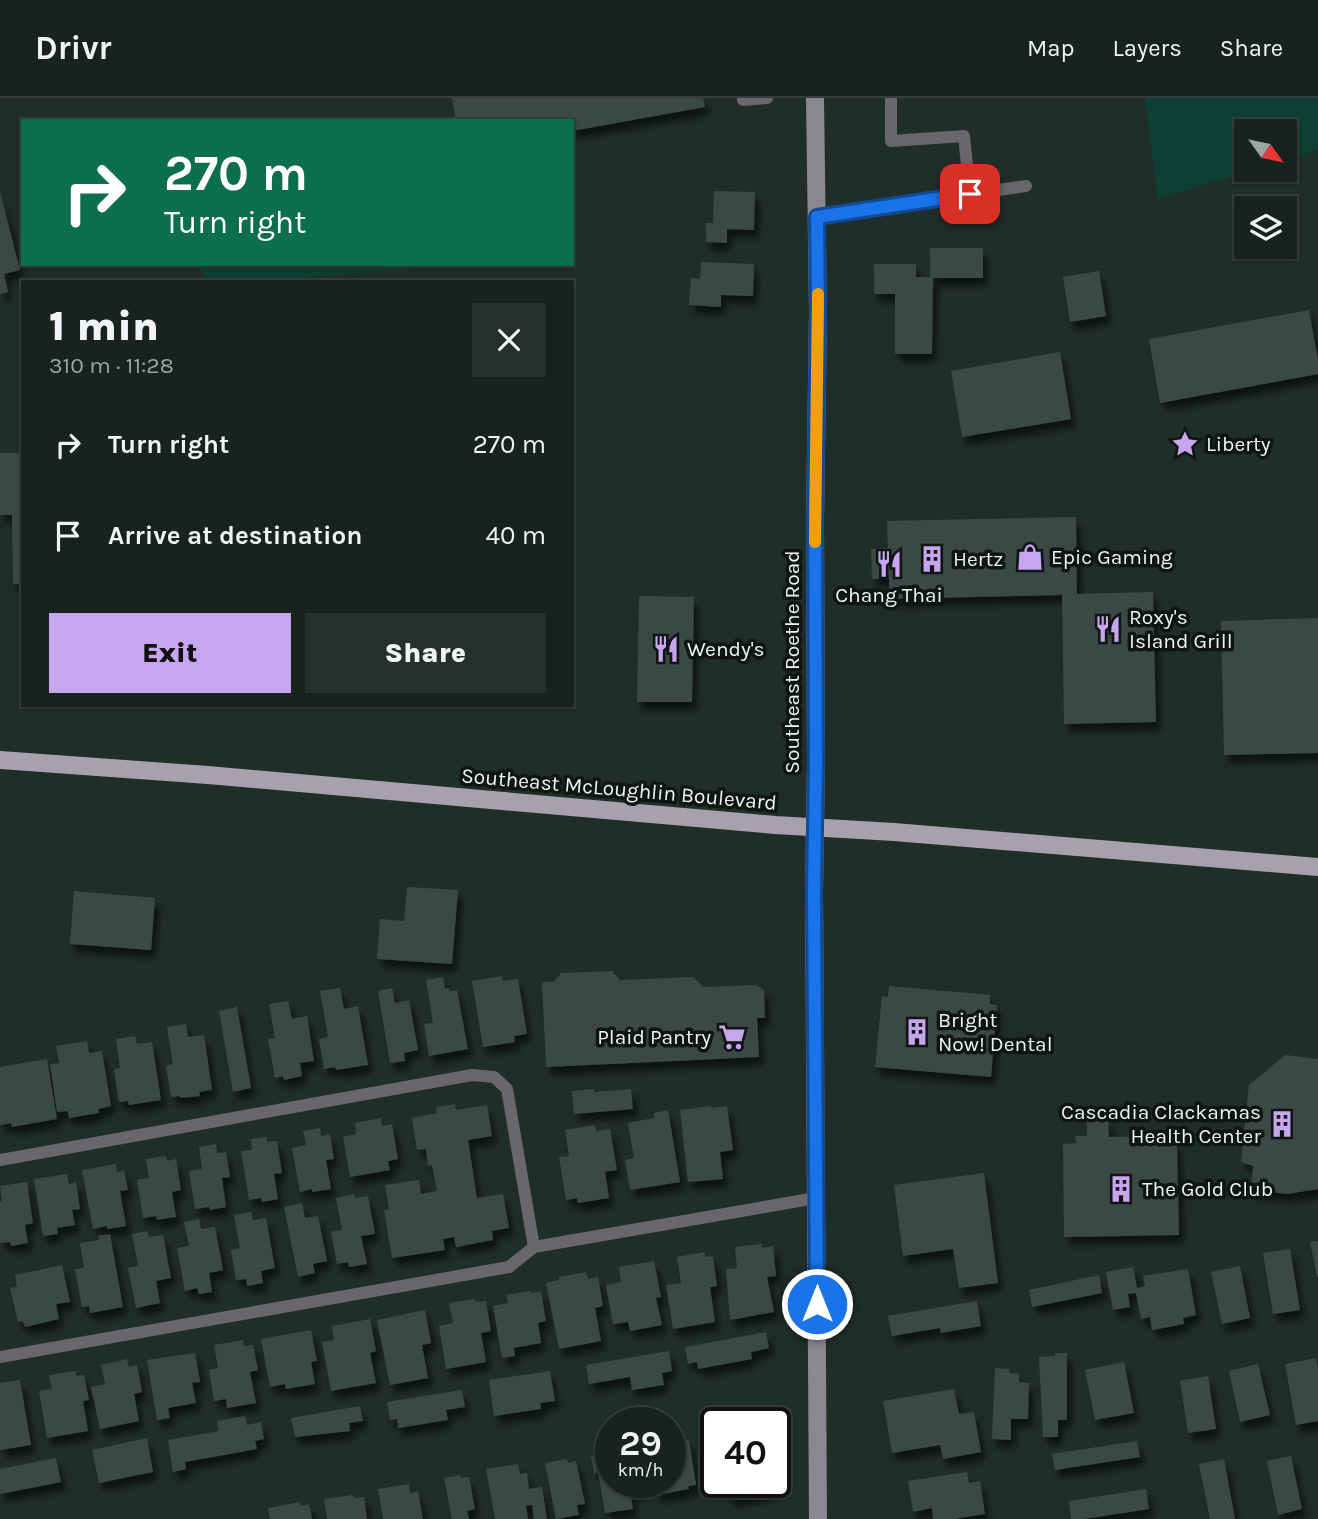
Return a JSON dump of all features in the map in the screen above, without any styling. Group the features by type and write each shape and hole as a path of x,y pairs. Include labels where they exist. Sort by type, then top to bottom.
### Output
{"main road":[{"name":"Southeast McLoughlin Boulevard","path":"0,760 1318,867"}],"street":[{"name":"Southeast Roethe Road","path":"816,98 818,313 814,891 818,1519"}],"lane":[{"path":"743,98 767,98"},
{"path":"891,98 891,141 964,136 970,194"},
{"path":"817,217 1026,186"},
{"path":"0,1160 472,1075 494,1077 507,1089 534,1247"},
{"path":"0,1357 509,1266 534,1247 816,1198"}],"green space":[{"path":"1145,98 1318,98 1318,150 1297,156 1297,119 1234,119 1234,176 1158,199"},
{"path":"199,266 439,266 271,280 208,280"}],"building":[{"path":"452,98 703,98 705,107 574,131 574,119 456,119"},
{"path":"714,191 755,192 754,230 727,229 727,243 706,242 706,223 713,223"},
{"path":"0,192 20,270 4,274 8,292 0,294"},
{"path":"930,248 983,248 983,278 933,278 932,354 895,354 895,294 874,294 874,264 916,264 916,277 930,277"},
{"path":"701,262 754,264 753,296 721,295 721,307 689,305 691,278 700,279"},
{"path":"1099,271 1106,316 1070,322 1063,277"},
{"path":"1309,310 1318,374 1160,403 1149,339"},
{"path":"1060,352 1071,419 962,437 951,371"},
{"path":"0,453 21,453 21,584 13,584 12,515 0,515"},
{"path":"1076,517 1077,594 1153,592 1156,722 1064,724 1062,595 889,599 889,579 872,579 871,549 888,548 887,521"},
{"name":"Wendy's","path":"639,596 694,597 692,702 637,702"},
{"path":"1318,618 1318,753 1224,755 1221,621"},
{"path":"407,887 458,890 452,964 377,959 380,919 404,921"},
{"path":"74,891 155,898 151,950 70,944"},
{"path":"612,971 620,980 693,977 704,987 756,985 764,990 765,1018 757,1018 759,1057 546,1067 542,982 554,982 561,973"},
{"path":"502,976 503,981 518,979 527,1034 514,1036 515,1042 483,1047 472,981"},
{"path":"443,977 445,989 457,990 468,1049 429,1056 424,1024 433,1023 426,980"},
{"name":"Bright Now! Dental","path":"889,986 990,995 990,1004 997,1005 991,1077 875,1067 882,996 888,997"},
{"path":"340,988 344,1009 358,1006 368,1065 324,1069 319,1039 328,1037 320,991"},
{"path":"392,988 395,1003 409,1000 418,1050 404,1053 405,1061 390,1063 378,991"},
{"path":"288,1001 292,1019 307,1016 314,1061 300,1063 302,1076 284,1080 283,1076 275,1078 268,1039 275,1038 269,1004"},
{"path":"237,1007 251,1088 233,1092 219,1011"},
{"path":"186,1024 188,1037 204,1035 212,1090 199,1092 200,1096 171,1097 166,1066 173,1064 167,1027"},
{"path":"135,1036 137,1044 152,1042 161,1100 129,1105 128,1101 119,1102 114,1069 120,1068 116,1039"},
{"path":"87,1041 89,1053 102,1051 111,1106 98,1109 99,1113 69,1118 68,1111 57,1112 50,1064 59,1063 56,1046"},
{"name":"Cascadia Clackamas Health Center","path":"1285,1055 1318,1059 1318,1189 1287,1194 1251,1190 1253,1166 1241,1162 1249,1085"},
{"path":"47,1059 57,1119 12,1127 11,1123 0,1125 0,1067"},
{"path":"594,1089 594,1092 631,1089 633,1109 574,1114 572,1091"},
{"path":"455,1104 456,1110 487,1105 492,1136 468,1140 477,1198 503,1194 509,1228 492,1231 493,1240 456,1247 454,1237 443,1239 445,1250 392,1258 384,1210 389,1209 385,1185 419,1180 421,1194 437,1191 432,1165 428,1166 426,1149 417,1150 412,1118 437,1113 436,1107"},
{"path":"727,1106 733,1150 720,1152 723,1179 688,1182 680,1110"},
{"path":"668,1110 680,1182 630,1190 625,1160 634,1158 628,1123 654,1118 654,1113"},
{"path":"381,1118 382,1126 392,1124 398,1159 388,1161 390,1170 350,1177 343,1137 356,1134 355,1123"},
{"name":"The Gold Club","path":"1108,1120 1109,1137 1170,1136 1170,1143 1177,1142 1179,1235 1064,1237 1063,1144 1076,1143 1075,1136 1087,1136 1087,1121"},
{"path":"595,1125 596,1131 610,1129 617,1170 605,1172 609,1198 578,1203 577,1198 566,1200 559,1157 569,1156 565,1130"},
{"path":"320,1128 321,1136 330,1134 334,1159 326,1160 331,1189 300,1192 292,1148 306,1145 303,1131"},
{"path":"267,1137 267,1142 277,1141 282,1173 274,1174 278,1199 262,1202 261,1198 249,1200 241,1151 252,1150 251,1139"},
{"path":"216,1144 217,1153 226,1152 230,1177 222,1178 226,1207 195,1209 189,1171 202,1169 199,1147"},
{"path":"166,1156 167,1161 176,1159 181,1190 172,1192 176,1217 157,1220 156,1216 143,1218 137,1180 149,1178 146,1159"},
{"path":"116,1164 117,1172 124,1170 128,1190 120,1191 126,1226 93,1229 82,1170"},
{"path":"984,1173 998,1283 959,1288 953,1249 903,1256 894,1185"},
{"path":"67,1174 69,1184 76,1182 80,1209 72,1210 75,1225 57,1228 58,1234 43,1236 34,1179"},
{"path":"27,1182 33,1223 25,1225 28,1243 11,1246 10,1242 0,1243 0,1186"},
{"path":"354,1194 355,1198 368,1196 375,1234 361,1236 367,1264 349,1267 348,1262 337,1264 331,1232 342,1230 336,1198"},
{"path":"302,1203 305,1218 318,1216 327,1261 313,1264 315,1273 298,1277 284,1207"},
{"path":"251,1212 253,1220 266,1218 275,1268 261,1271 263,1283 247,1286 246,1279 236,1280 231,1250 240,1248 234,1215"},
{"path":"199,1219 201,1229 215,1227 223,1270 209,1273 212,1292 199,1294 197,1288 185,1291 177,1248 189,1246 184,1222"},
{"path":"147,1231 149,1237 163,1235 171,1278 156,1281 160,1303 136,1308 128,1268 138,1266 132,1234"},
{"path":"110,1234 123,1307 90,1313 89,1306 82,1307 75,1269 84,1268 80,1243 99,1240 98,1236"},
{"path":"1318,1241 1318,1277 1317,1277 1310,1242"},
{"path":"762,1244 762,1248 773,1246 776,1276 767,1277 774,1312 730,1320 726,1269 737,1268 735,1247"},
{"path":"1290,1249 1300,1310 1273,1314 1263,1253"},
{"path":"705,1252 705,1257 713,1256 717,1286 710,1287 715,1322 673,1329 666,1285 681,1283 677,1257"},
{"path":"654,1261 661,1297 656,1298 662,1325 630,1331 628,1322 613,1324 606,1285 621,1282 619,1267"},
{"path":"62,1265 70,1302 56,1304 59,1319 25,1327 23,1321 18,1322 10,1288 17,1287 15,1275"},
{"path":"1240,1266 1250,1318 1222,1324 1211,1272"},
{"path":"1133,1267 1137,1288 1145,1286 1143,1276 1188,1269 1196,1315 1183,1318 1184,1324 1152,1330 1150,1317 1141,1319 1136,1293 1128,1294 1130,1307 1113,1310 1106,1272"},
{"path":"586,1272 588,1279 598,1277 603,1306 595,1308 601,1341 559,1349 546,1283 559,1280 559,1277"},
{"path":"1099,1275 1102,1293 1032,1307 1029,1290"},
{"path":"541,1292 546,1321 538,1323 541,1343 514,1348 515,1356 502,1358 493,1306 508,1303 506,1295"},
{"path":"474,1299 475,1302 486,1301 491,1331 481,1333 486,1362 446,1369 439,1326 453,1323 449,1303"},
{"path":"977,1301 981,1326 941,1333 940,1328 892,1336 888,1316"},
{"path":"425,1310 431,1343 422,1345 428,1378 390,1385 377,1320"},
{"path":"370,1319 376,1351 370,1353 376,1383 331,1391 322,1342 334,1340 332,1326"},
{"path":"311,1330 317,1361 311,1362 315,1384 286,1389 285,1384 270,1387 261,1339"},
{"path":"766,1332 769,1348 751,1352 752,1359 698,1369 697,1362 688,1364 685,1347"},
{"path":"243,1340 244,1346 253,1345 258,1370 250,1372 256,1403 227,1408 226,1399 214,1401 209,1370 218,1368 214,1345"},
{"path":"669,1351 672,1371 662,1373 664,1385 632,1390 630,1377 589,1384 586,1365"},
{"path":"195,1353 200,1382 192,1383 196,1403 168,1408 170,1418 157,1420 147,1360"},
{"path":"1055,1353 1067,1353 1067,1420 1058,1420 1058,1437 1043,1437 1039,1357 1055,1356"},
{"path":"1316,1358 1318,1421 1296,1425 1285,1364"},
{"path":"127,1359 129,1367 137,1365 142,1392 134,1394 139,1421 100,1429 91,1387 105,1384 101,1365"},
{"path":"1124,1362 1134,1413 1095,1420 1085,1370"},
{"path":"1258,1364 1270,1415 1240,1422 1229,1371"},
{"path":"995,1368 1009,1369 1009,1373 1019,1374 1019,1382 1029,1383 1028,1419 1011,1419 1011,1440 992,1439"},
{"path":"76,1371 76,1376 84,1375 89,1400 83,1401 88,1431 47,1438 39,1391 52,1389 49,1375"},
{"path":"550,1371 555,1401 540,1403 541,1409 494,1416 489,1380"},
{"path":"1208,1376 1216,1429 1188,1433 1180,1381"},
{"path":"20,1380 31,1445 0,1450 0,1383"},
{"path":"954,1389 959,1414 974,1412 981,1452 943,1459 940,1445 892,1453 883,1401"},
{"path":"462,1390 465,1407 446,1410 448,1420 398,1428 397,1419 390,1420 387,1402"},
{"path":"360,1406 363,1421 349,1423 350,1431 295,1437 291,1418"},
{"path":"245,1416 247,1425 261,1422 264,1439 255,1441 257,1449 185,1462 186,1469 173,1472 168,1440 219,1431 217,1421"},
{"path":"147,1438 153,1472 99,1483 92,1450"},
{"path":"686,1440 689,1440 696,1485 688,1486 689,1489 686,1490"},
{"path":"1137,1441 1140,1457 1055,1470 1052,1454"},
{"path":"595,1455 594,1473 591,1456"},
{"path":"1291,1456 1302,1509 1278,1515 1267,1461"},
{"path":"56,1458 61,1482 0,1494 0,1469"},
{"path":"567,1459 568,1463 576,1461 585,1504 577,1505 579,1515 556,1519 545,1463"},
{"path":"1224,1459 1235,1519 1210,1519 1199,1464"},
{"path":"518,1464 520,1474 527,1473 529,1489 542,1487 547,1519 534,1519 532,1505 526,1506 528,1519 495,1519 486,1469"},
{"path":"967,1472 969,1483 980,1481 985,1514 933,1519 932,1508 913,1512 908,1481"},
{"path":"460,1475 461,1478 469,1477 475,1509 467,1511 469,1519 452,1519 444,1478"},
{"path":"409,1484 410,1493 418,1491 423,1519 383,1519 378,1489"},
{"path":"1146,1489 1149,1509 1071,1519 1069,1501"},
{"path":"353,1495 354,1498 364,1497 367,1519 327,1519 324,1499"},
{"path":"602,1498 631,1498 633,1509 605,1513"},
{"path":"300,1502 301,1506 309,1504 312,1519 270,1519 268,1508"}],"slow traffic":[{"path":"815,542 818,294"}],"place":[{"name":"Liberty","path":"1185,444"},
{"name":"Epic Gaming","path":"1030,557"},
{"name":"Hertz","path":"932,559"},
{"name":"Chang Thai","path":"889,564"},
{"name":"Roxy's Island Grill","path":"1108,629"},
{"name":"Wendy's","path":"666,649"},
{"name":"Bright Now! Dental","path":"917,1032"},
{"name":"Plaid Pantry","path":"732,1037"},
{"name":"Cascadia Clackamas Health Center","path":"1282,1124"},
{"name":"The Gold Club","path":"1121,1189"}],"route":[{"path":"817,1304 814,891 817,217 970,194"}]}
